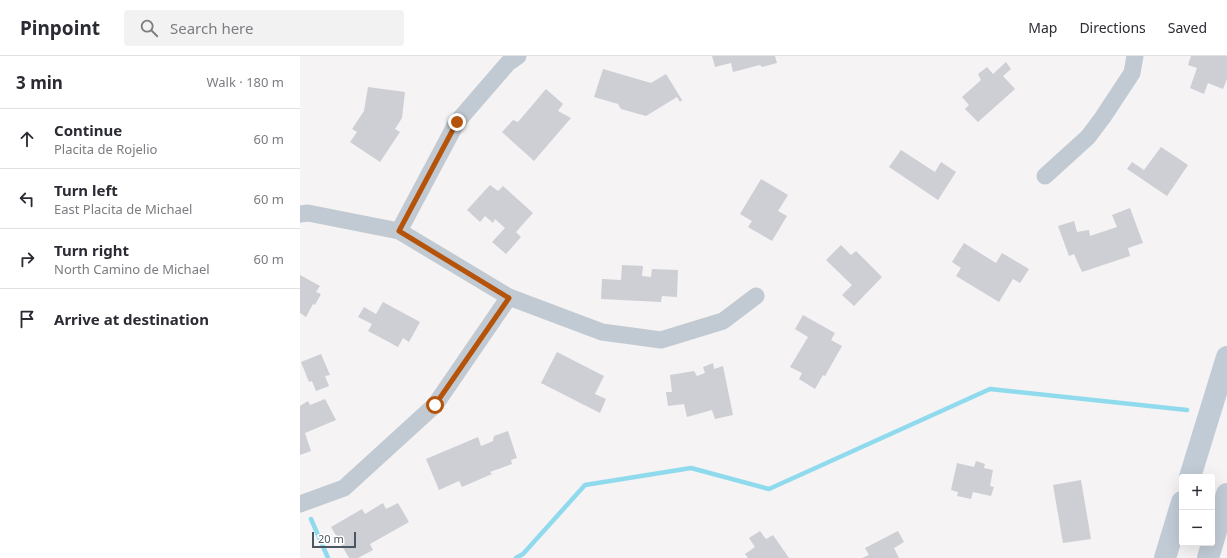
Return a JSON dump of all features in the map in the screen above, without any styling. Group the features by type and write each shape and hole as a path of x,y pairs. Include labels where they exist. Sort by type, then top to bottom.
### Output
{"main road":[{"path":"1191,474 1227,357"},
{"path":"1208,558 1227,494"},
{"path":"1165,558 1180,510"}],"street":[{"path":"399,231 457,122 508,63 518,56"},
{"path":"1045,176 1088,137 1103,117 1132,73 1135,56"},
{"path":"300,214 308,214 399,231 509,298 602,332 661,340 723,321 756,296"},
{"path":"300,504 344,488 435,405 509,298"}],"building":[{"path":"712,56 775,56 777,63 762,67 760,65 733,72 731,63 715,67"},
{"path":"1191,56 1227,56 1227,79 1223,89 1208,83 1204,94 1190,88 1197,68 1188,65"},
{"path":"1006,62 1011,69 1003,76 1015,89 978,122 965,109 969,105 962,97 981,80 978,74 987,67 993,74"},
{"path":"603,69 651,83 666,74 682,100 680,102 677,97 646,116 621,109 618,104 594,97"},
{"path":"368,87 405,92 402,118 395,129 400,132 380,162 350,142 357,132 352,129 364,111"},
{"path":"546,89 563,104 558,111 571,118 534,161 502,132 513,120 518,122"},
{"path":"1161,147 1188,165 1167,196 1127,169 1132,162 1144,170"},
{"path":"901,150 935,172 941,162 956,172 938,200 889,167"},
{"path":"761,179 788,195 778,211 787,216 772,241 748,227 752,221 740,214"},
{"path":"490,185 498,191 503,186 533,213 516,232 521,237 506,254 492,242 505,228 495,219 493,223 485,216 480,222 467,210"},
{"path":"1130,208 1143,243 1128,248 1130,256 1082,272 1074,254 1069,256 1058,226 1074,221 1077,232 1089,230 1090,236 1117,227 1112,215"},
{"path":"964,243 996,263 1002,253 1029,269 1020,283 1013,279 999,302 956,276 961,268 952,262"},
{"path":"841,245 851,255 856,251 882,277 854,306 842,295 852,285 826,260"},
{"path":"622,265 643,266 642,276 651,277 652,269 678,270 677,297 662,296 661,302 601,299 602,279 621,280"},
{"path":"300,275 320,286 316,292 321,294 315,305 313,304 306,317 300,313"},
{"path":"383,302 420,322 409,342 403,338 398,347 368,331 372,324 358,317 364,307 376,314"},
{"path":"803,315 835,333 831,340 842,346 825,376 823,375 815,389 799,379 802,373 790,367 808,337 795,329"},
{"path":"557,352 604,376 595,394 606,399 600,413 541,383"},
{"path":"321,354 330,375 325,376 329,386 316,391 312,381 309,382 301,362"},
{"path":"713,363 714,369 723,366 733,415 715,419 712,410 687,417 684,404 668,406 666,392 672,392 670,375 694,371 697,376 705,373 703,367"},
{"path":"325,399 336,420 305,433 311,451 300,455 300,406 308,401 310,405"},
{"path":"508,431 517,458 511,460 512,464 490,472 492,474 462,487 459,481 439,490 426,459 478,437 481,446 493,441 494,436"},
{"path":"976,461 985,464 984,468 993,470 990,486 994,487 991,496 973,492 971,499 957,496 958,492 951,490 957,463 974,467"},
{"path":"1081,480 1091,539 1063,543 1053,485"},
{"path":"383,503 386,509 398,503 409,522 370,544 373,550 358,558 349,558 331,527 362,509 365,514"},
{"path":"760,531 766,539 773,535 789,558 748,558 745,554 755,547 749,538"},
{"path":"898,531 904,542 894,548 899,558 862,558 869,555 865,548"}],"waterway":[{"path":"516,558 523,554 585,485 691,468 769,489 990,389 1187,410"},
{"path":"311,519 328,558"}],"route":[{"path":"435,405 509,298 399,231 457,122"}]}
